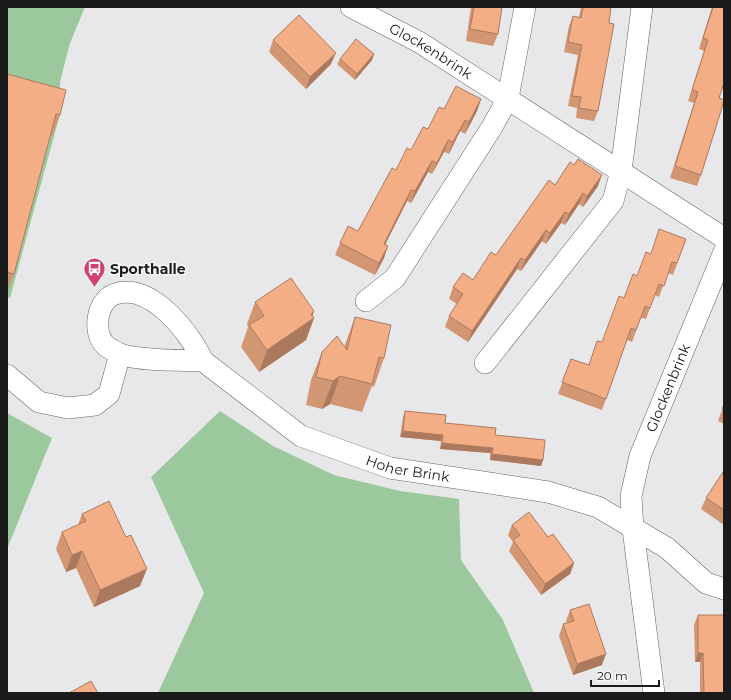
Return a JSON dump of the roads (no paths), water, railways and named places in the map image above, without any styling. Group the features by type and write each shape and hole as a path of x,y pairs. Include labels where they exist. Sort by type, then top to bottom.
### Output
{"street":[{"name":"Glockenbrink","path":"351,7 419,42 621,170 724,238"},
{"path":"366,301 395,278 492,127 508,98 525,7"},
{"path":"485,362 613,201 621,170 642,7"},
{"name":"Glockenbrink","path":"654,693 633,529 631,496 640,456 724,252"},
{"name":"Hoher Brink","path":"203,361 147,358 120,354 105,345 98,329 99,312 105,299 115,294 131,292 150,298 171,317 194,343 203,361 301,436 390,468 555,494 598,506 633,529 667,548 706,583 724,589"},
{"path":"7,375 39,402 68,408 95,405 109,394 120,354"}],"place":[{"name":"Sporthalle","path":"94,288"}]}
